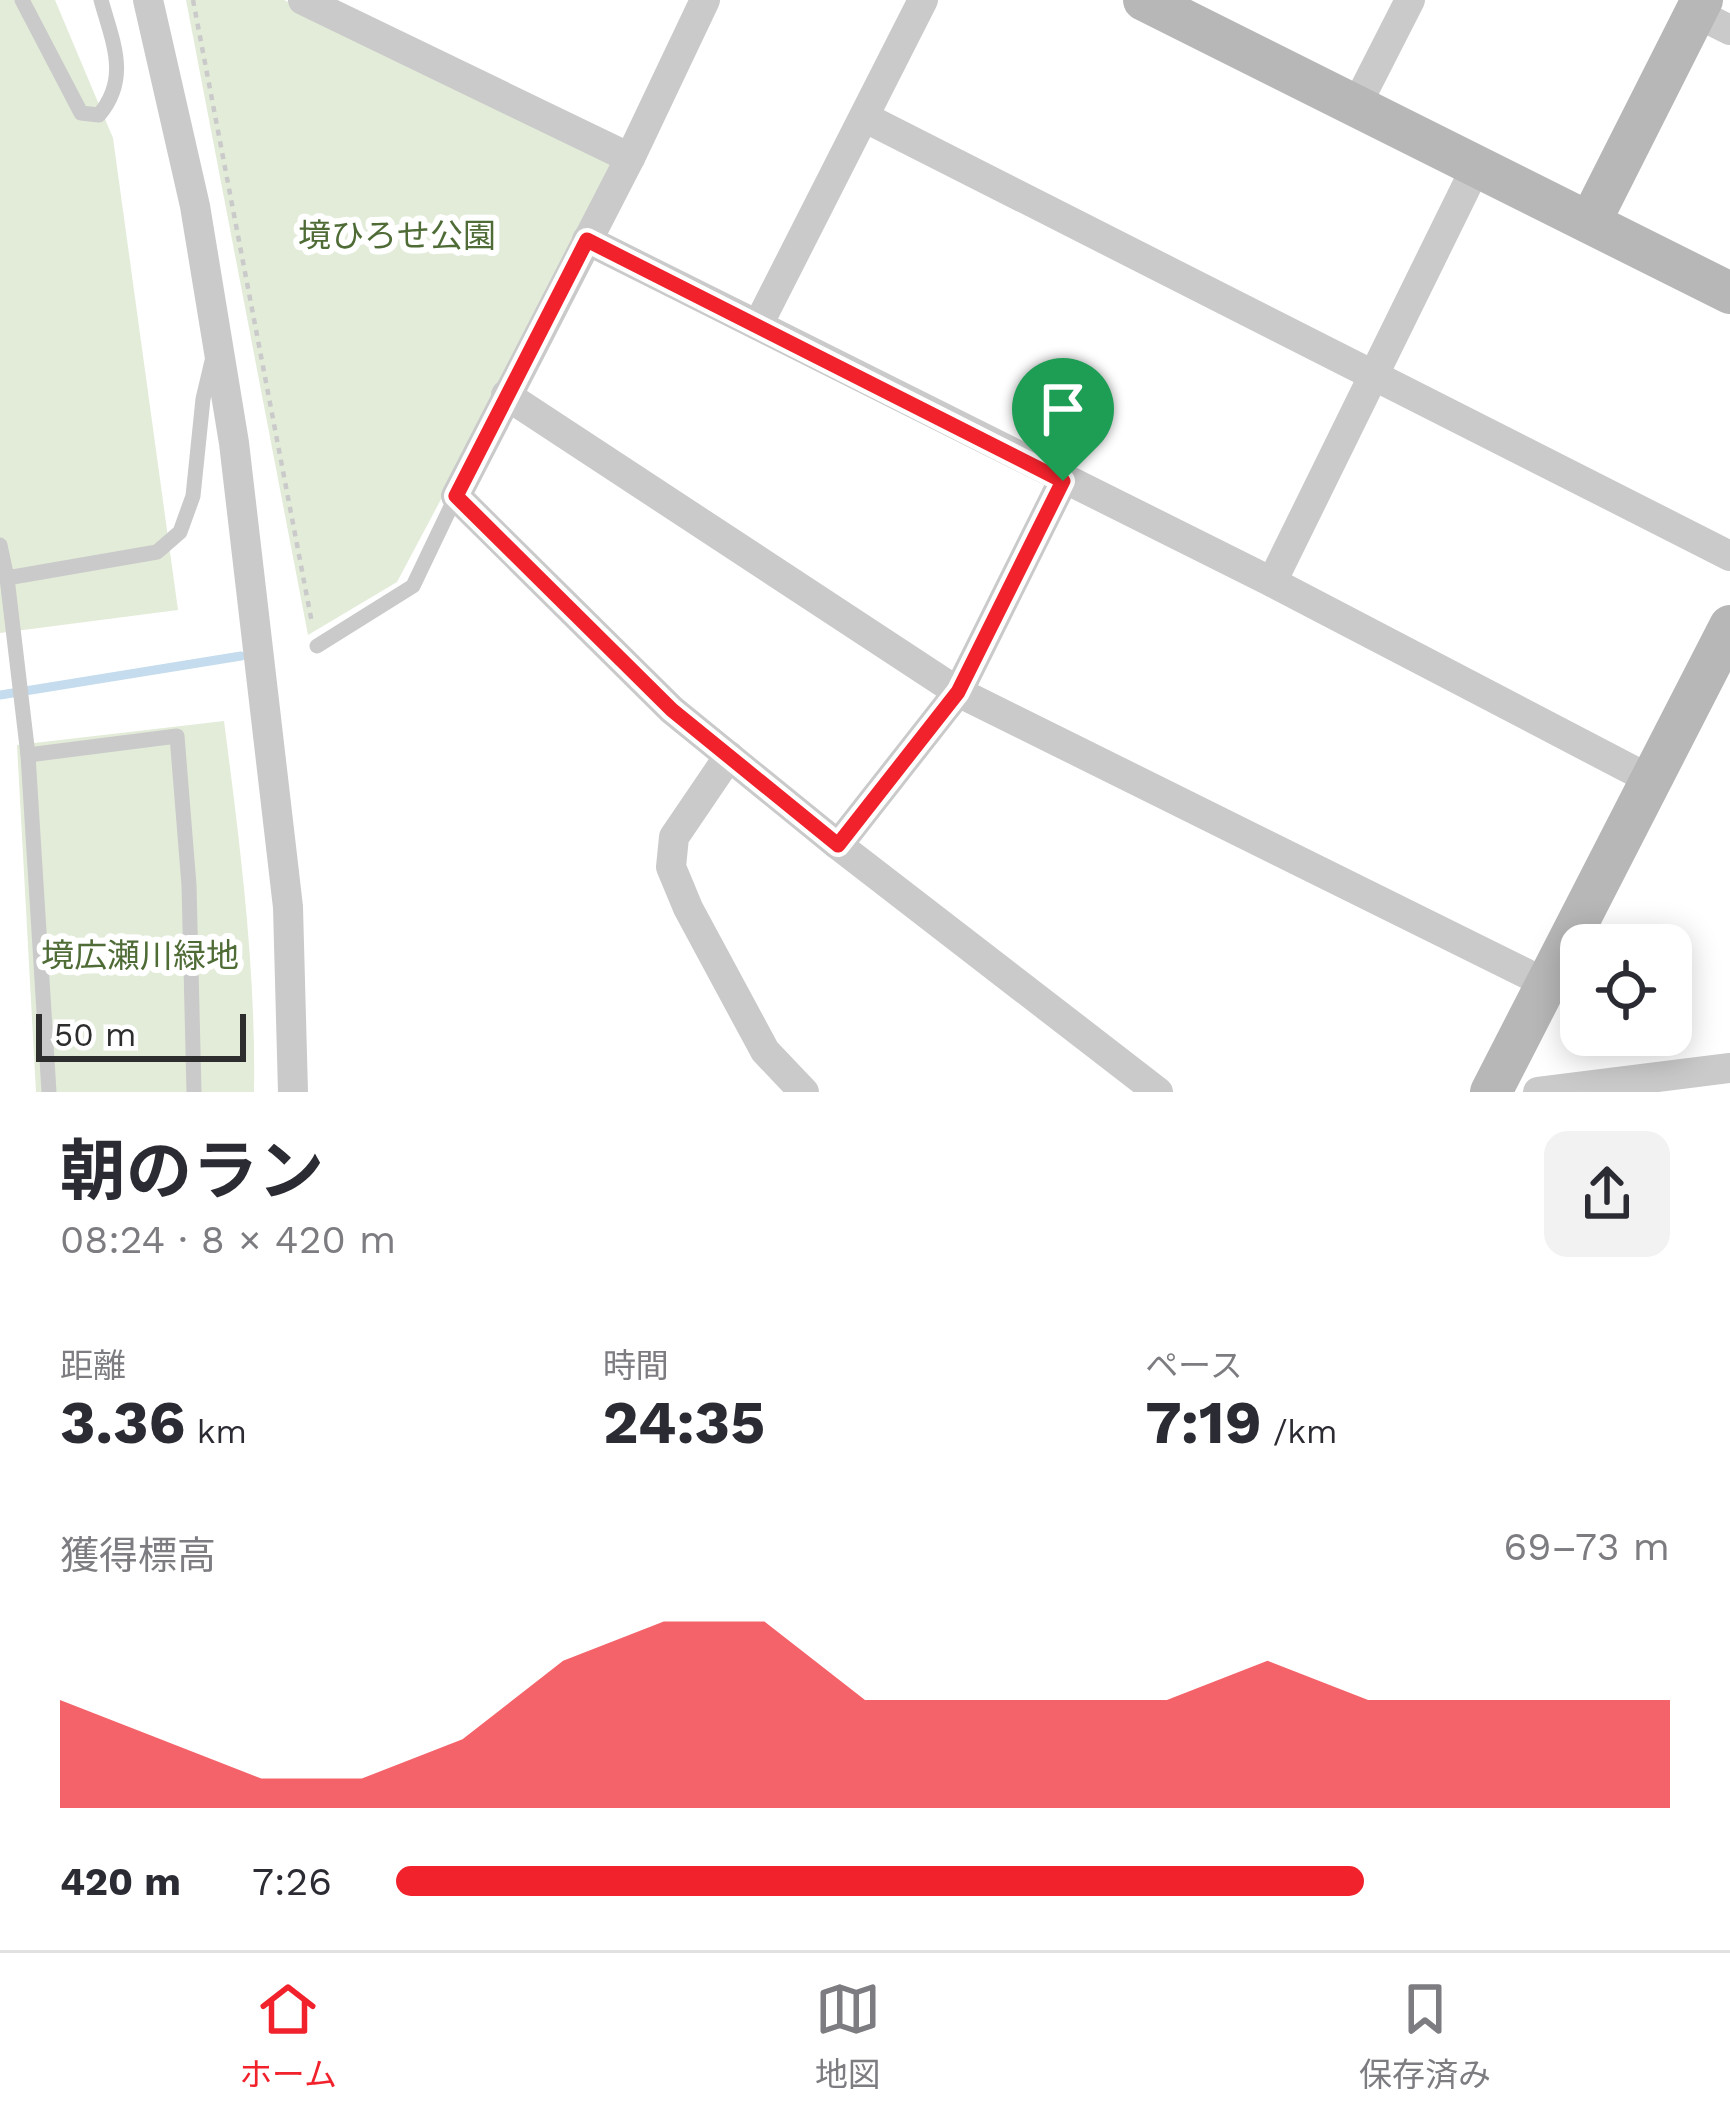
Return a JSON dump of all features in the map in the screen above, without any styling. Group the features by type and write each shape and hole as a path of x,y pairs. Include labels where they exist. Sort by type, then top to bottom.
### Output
{"street":[{"path":"148,0 195,206 234,443 288,907 293,1092"},
{"path":"303,0 630,158"},
{"path":"704,0 630,158 456,496 672,710 1158,1092"},
{"path":"758,325 923,0"},
{"path":"1144,0 1730,292"},
{"path":"1356,106 1410,0"},
{"path":"1590,222 1709,14"},
{"path":"864,116 1730,556"},
{"path":"1272,582 1476,166"},
{"path":"587,240 1272,582 1651,780"},
{"path":"506,394 958,692 1547,984"},
{"path":"838,845 958,692 1063,481"},
{"path":"1491,1092 1730,626"},
{"path":"729,756 674,837 671,867 765,1051 804,1092"},
{"path":"1538,1092 1728,1065"}],"lane":[{"path":"22,0 81,113 99,116 112,99 118,64 101,0"},
{"path":"8,578 157,553 180,532 193,496 203,399 217,340"},
{"path":"316,646 413,586 456,496"},
{"path":"0,545 28,755 49,1092"},
{"path":"28,755 177,736 189,885 194,1092"}],"path":[{"path":"194,0 316,646"}],"green space":[{"path":"0,0 55,0 113,138 178,610 0,633"},
{"name":"境ひろせ公園","path":"186,0 284,0 621,161 397,582 308,635"},
{"name":"境広瀬川緑地","path":"224,721 250,952 254,1092 36,1092 17,745"}],"waterway":[{"path":"0,695 241,656"}],"route":[{"path":"587,240 1063,481 958,692 838,845 672,710 456,496 587,240"}]}
